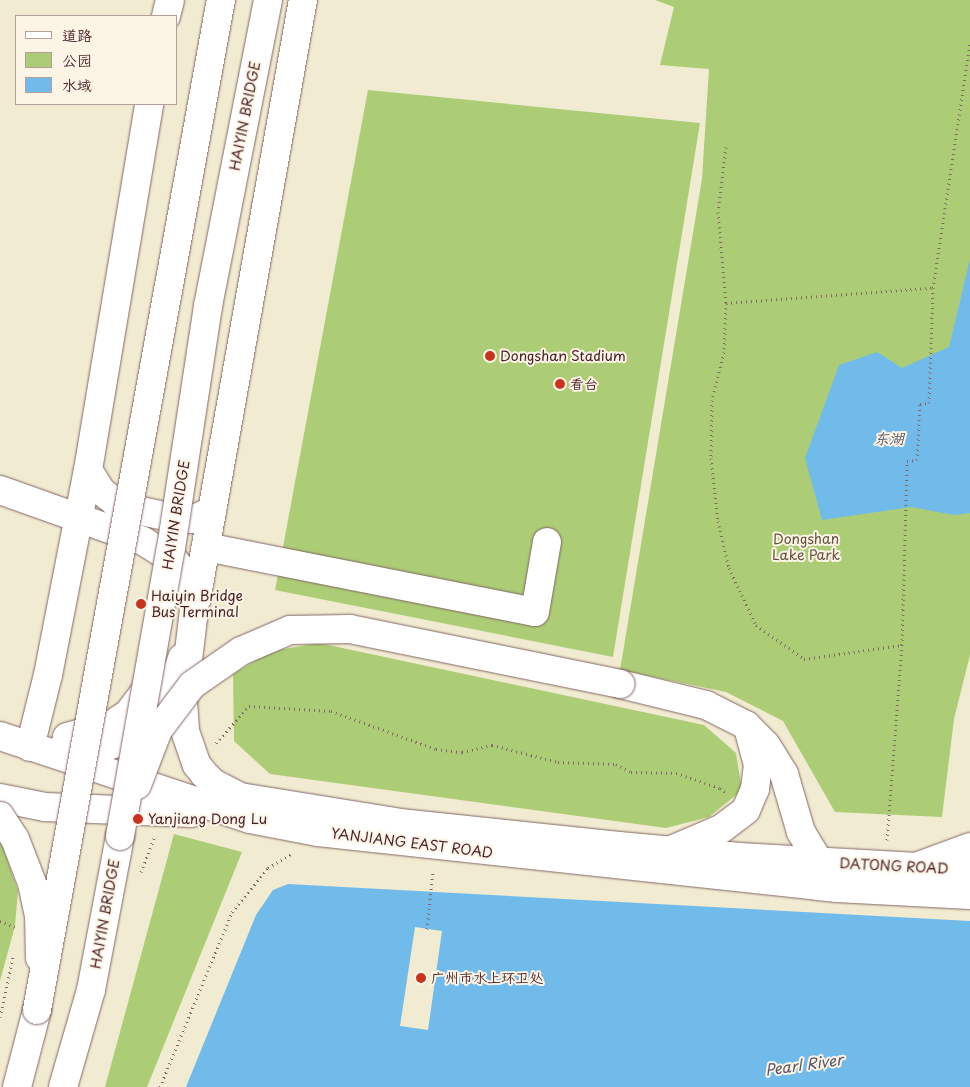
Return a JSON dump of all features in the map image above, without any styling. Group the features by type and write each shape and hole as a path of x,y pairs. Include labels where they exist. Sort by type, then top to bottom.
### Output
{"main road":[{"path":"166,15 170,0"},
{"path":"17,1087 37,1010 221,0"},
{"name":"HAIYIN BRIDGE","path":"63,1087 91,990 171,548 208,306 268,0"},
{"path":"197,765 185,731 183,701 194,610 303,0"},
{"path":"30,747 48,675 77,515 88,470 149,105"},
{"path":"88,470 101,491 115,502 141,511 178,519 194,519 212,511"},
{"path":"0,490 77,515 143,541 174,560 189,582 194,610 176,674 134,733 124,741 101,748 30,747"},
{"path":"206,547 534,612 547,542"},
{"path":"30,747 111,725 128,714 153,680 174,560"},
{"path":"120,836 150,748 179,699 208,672 241,651 290,630 350,629 620,684 706,705 746,725 766,745 784,774 801,832 818,862 837,888"},
{"path":"672,850 721,828 746,810 756,790 758,765 746,725"},
{"name":"YANJIANG EAST ROAD","path":"0,736 250,820 326,833 435,846 837,888"},
{"name":"YANJIANG EAST ROAD","path":"197,765 213,783 222,788 240,797 276,805 400,823 672,850 818,862"},
{"path":"0,798 45,807 166,810 250,820"},
{"path":"0,816 21,853 36,899 40,934 37,1010"},
{"path":"913,868 970,847"},
{"name":"DATONG ROAD","path":"818,862 970,870"},
{"name":"DATONG ROAD","path":"837,888 970,895"}],"path":[{"path":"885,867 902,645 907,461 917,460 920,404 929,403 933,288 970,42"},
{"path":"726,147 718,212 726,303 724,352 712,400 711,458 718,521 729,568 756,625 804,660 902,645"},
{"path":"726,303 933,288"},
{"path":"197,765 249,706 331,711 436,749 462,752 492,745 558,762 616,764 631,772 676,773 720,788 746,810"},
{"path":"138,879 166,810"},
{"path":"160,1087 232,912 268,868 326,833"},
{"path":"427,929 435,846"},
{"path":"0,921 20,929"},
{"path":"0,1017 16,947"}],"green space":[{"name":"Dongshan Lake Park","path":"655,0 970,0 970,655 954,719 942,817 835,812 783,721 726,692 620,670 702,179 709,69 660,65 674,7"},
{"name":"Dongshan Stadium","path":"368,90 700,123 613,657 275,590"},
{"path":"319,643 704,725 736,753 742,790 709,817 666,828 270,774 234,741 233,674 272,651"},
{"path":"174,834 242,852 147,1087 105,1087"},
{"path":"0,839 18,891 15,926 0,981"}],"water":[{"name":"东湖","path":"970,259 970,513 954,515 911,507 822,520 805,458 839,365 877,352 902,368 949,347"},
{"name":"Pearl River","path":"288,884 970,921 970,1087 186,1087 256,915 273,890"}],"pier":[{"name":"广州市水上环卫处","path":"415,927 442,931 428,1030 400,1026"}],"place":[{"name":"Dongshan Stadium","path":"490,356"},
{"name":"看台","path":"560,384"},
{"name":"Haiyin Bridge Bus Terminal","path":"141,604"},
{"name":"Yanjiang Dong Lu","path":"138,819"},
{"name":"广州市水上环卫处","path":"421,978"}]}
